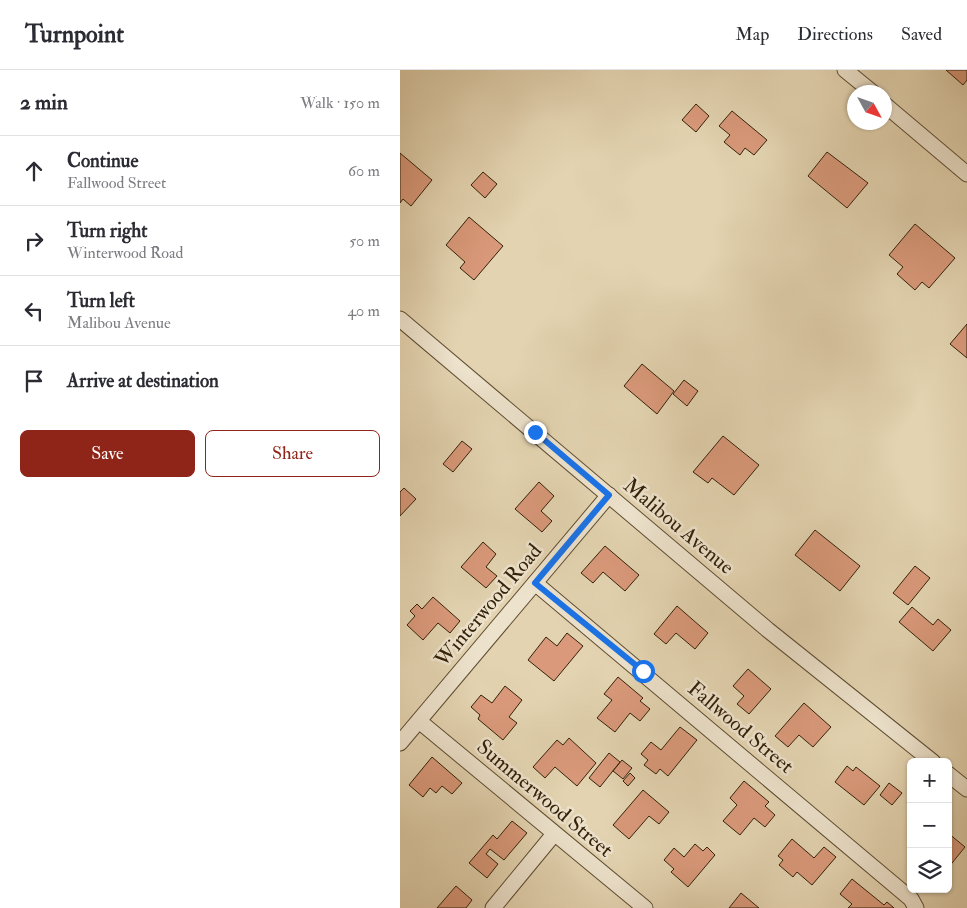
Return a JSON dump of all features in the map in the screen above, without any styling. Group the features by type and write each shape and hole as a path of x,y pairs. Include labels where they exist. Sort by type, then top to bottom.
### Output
{"street":[{"path":"845,70 863,85"},
{"path":"892,111 967,174"},
{"name":"Malibou Avenue","path":"400,319 768,630 928,758"},
{"name":"Winterwood Road","path":"400,743 609,495"},
{"name":"Fallwood Street","path":"535,583 911,899 916,908"},
{"name":"Summerwood Street","path":"419,721 645,908"},
{"path":"952,777 967,789"},
{"path":"493,908 554,834"}],"building":[{"path":"946,70 967,70 967,80 963,85"},
{"path":"696,104 709,116 696,132 682,120"},
{"path":"732,111 767,140 754,155 745,148 740,155 724,142 730,135 719,126"},
{"path":"827,152 868,183 847,208 808,176"},
{"path":"400,153 432,180 411,206 403,199 400,203"},
{"path":"483,172 497,184 485,198 471,185"},
{"path":"469,217 503,246 474,280 460,268 465,262 446,245"},
{"path":"915,224 955,258 929,288 922,282 915,290 897,274 903,267 889,255"},
{"path":"967,324 967,358 950,344"},
{"path":"642,364 674,391 657,414 624,386"},
{"path":"684,380 698,391 687,406 673,394"},
{"path":"723,436 759,465 734,495 712,478 708,483 693,472"},
{"path":"462,441 472,449 453,472 443,464"},
{"path":"539,482 554,496 541,511 552,521 542,532 515,509"},
{"path":"404,488 416,499 400,516 400,492"},
{"path":"815,530 860,566 840,591 795,555"},
{"path":"483,542 496,554 486,567 497,576 486,588 461,567"},
{"path":"605,546 639,575 625,591 603,572 593,583 581,573"},
{"path":"915,566 930,578 908,605 893,593"},
{"path":"433,597 460,621 450,633 438,623 423,640 407,625 415,616 410,611 417,604 422,609"},
{"path":"677,606 708,633 695,649 676,633 666,644 654,634"},
{"path":"912,607 933,625 938,619 951,630 933,651 899,622"},
{"path":"567,633 583,646 554,681 528,660 546,637 557,646"},
{"path":"748,669 771,689 749,714 737,704 744,696 733,686"},
{"path":"618,677 643,698 640,701 650,709 640,721 630,713 615,732 597,718 612,700 604,694"},
{"path":"505,686 522,700 509,717 517,723 503,740 478,719 480,715 471,707 481,695 492,703"},
{"path":"804,703 831,727 813,747 799,735 788,747 775,736"},
{"path":"680,727 697,740 668,776 660,769 656,774 644,765 648,760 641,754 651,742 661,750"},
{"path":"569,738 596,763 577,786 555,767 545,778 533,767 557,740 563,745"},
{"path":"609,753 620,762 600,787 589,778"},
{"path":"432,757 462,783 452,794 442,786 436,793 430,788 423,797 409,785"},
{"path":"622,760 632,768 623,779 613,771"},
{"path":"847,766 853,771 856,767 880,786 864,805 835,782"},
{"path":"630,773 635,778 628,786 623,781"},
{"path":"744,781 769,802 765,806 775,815 765,827 754,818 740,835 723,821 737,805 730,798"},
{"path":"889,783 902,793 892,805 880,795"},
{"path":"643,790 669,812 659,824 649,816 629,839 613,825"},
{"path":"512,821 527,833 504,860 490,849 486,854 498,864 487,878 469,863 493,835 497,839"},
{"path":"952,836 965,847 952,863"},
{"path":"792,839 814,858 824,847 836,857 812,885 797,872 793,877 779,865 783,860 778,856"},
{"path":"695,844 703,851 707,847 715,855 688,887 671,872 674,869 664,860 674,848 684,857"},
{"path":"852,879 884,905 887,902 894,908 848,908 852,904 840,894"},
{"path":"456,886 472,900 466,908 437,908"},
{"path":"741,893 759,908 729,908"}],"route":[{"path":"535,432 609,495 535,583 643,671"}]}
